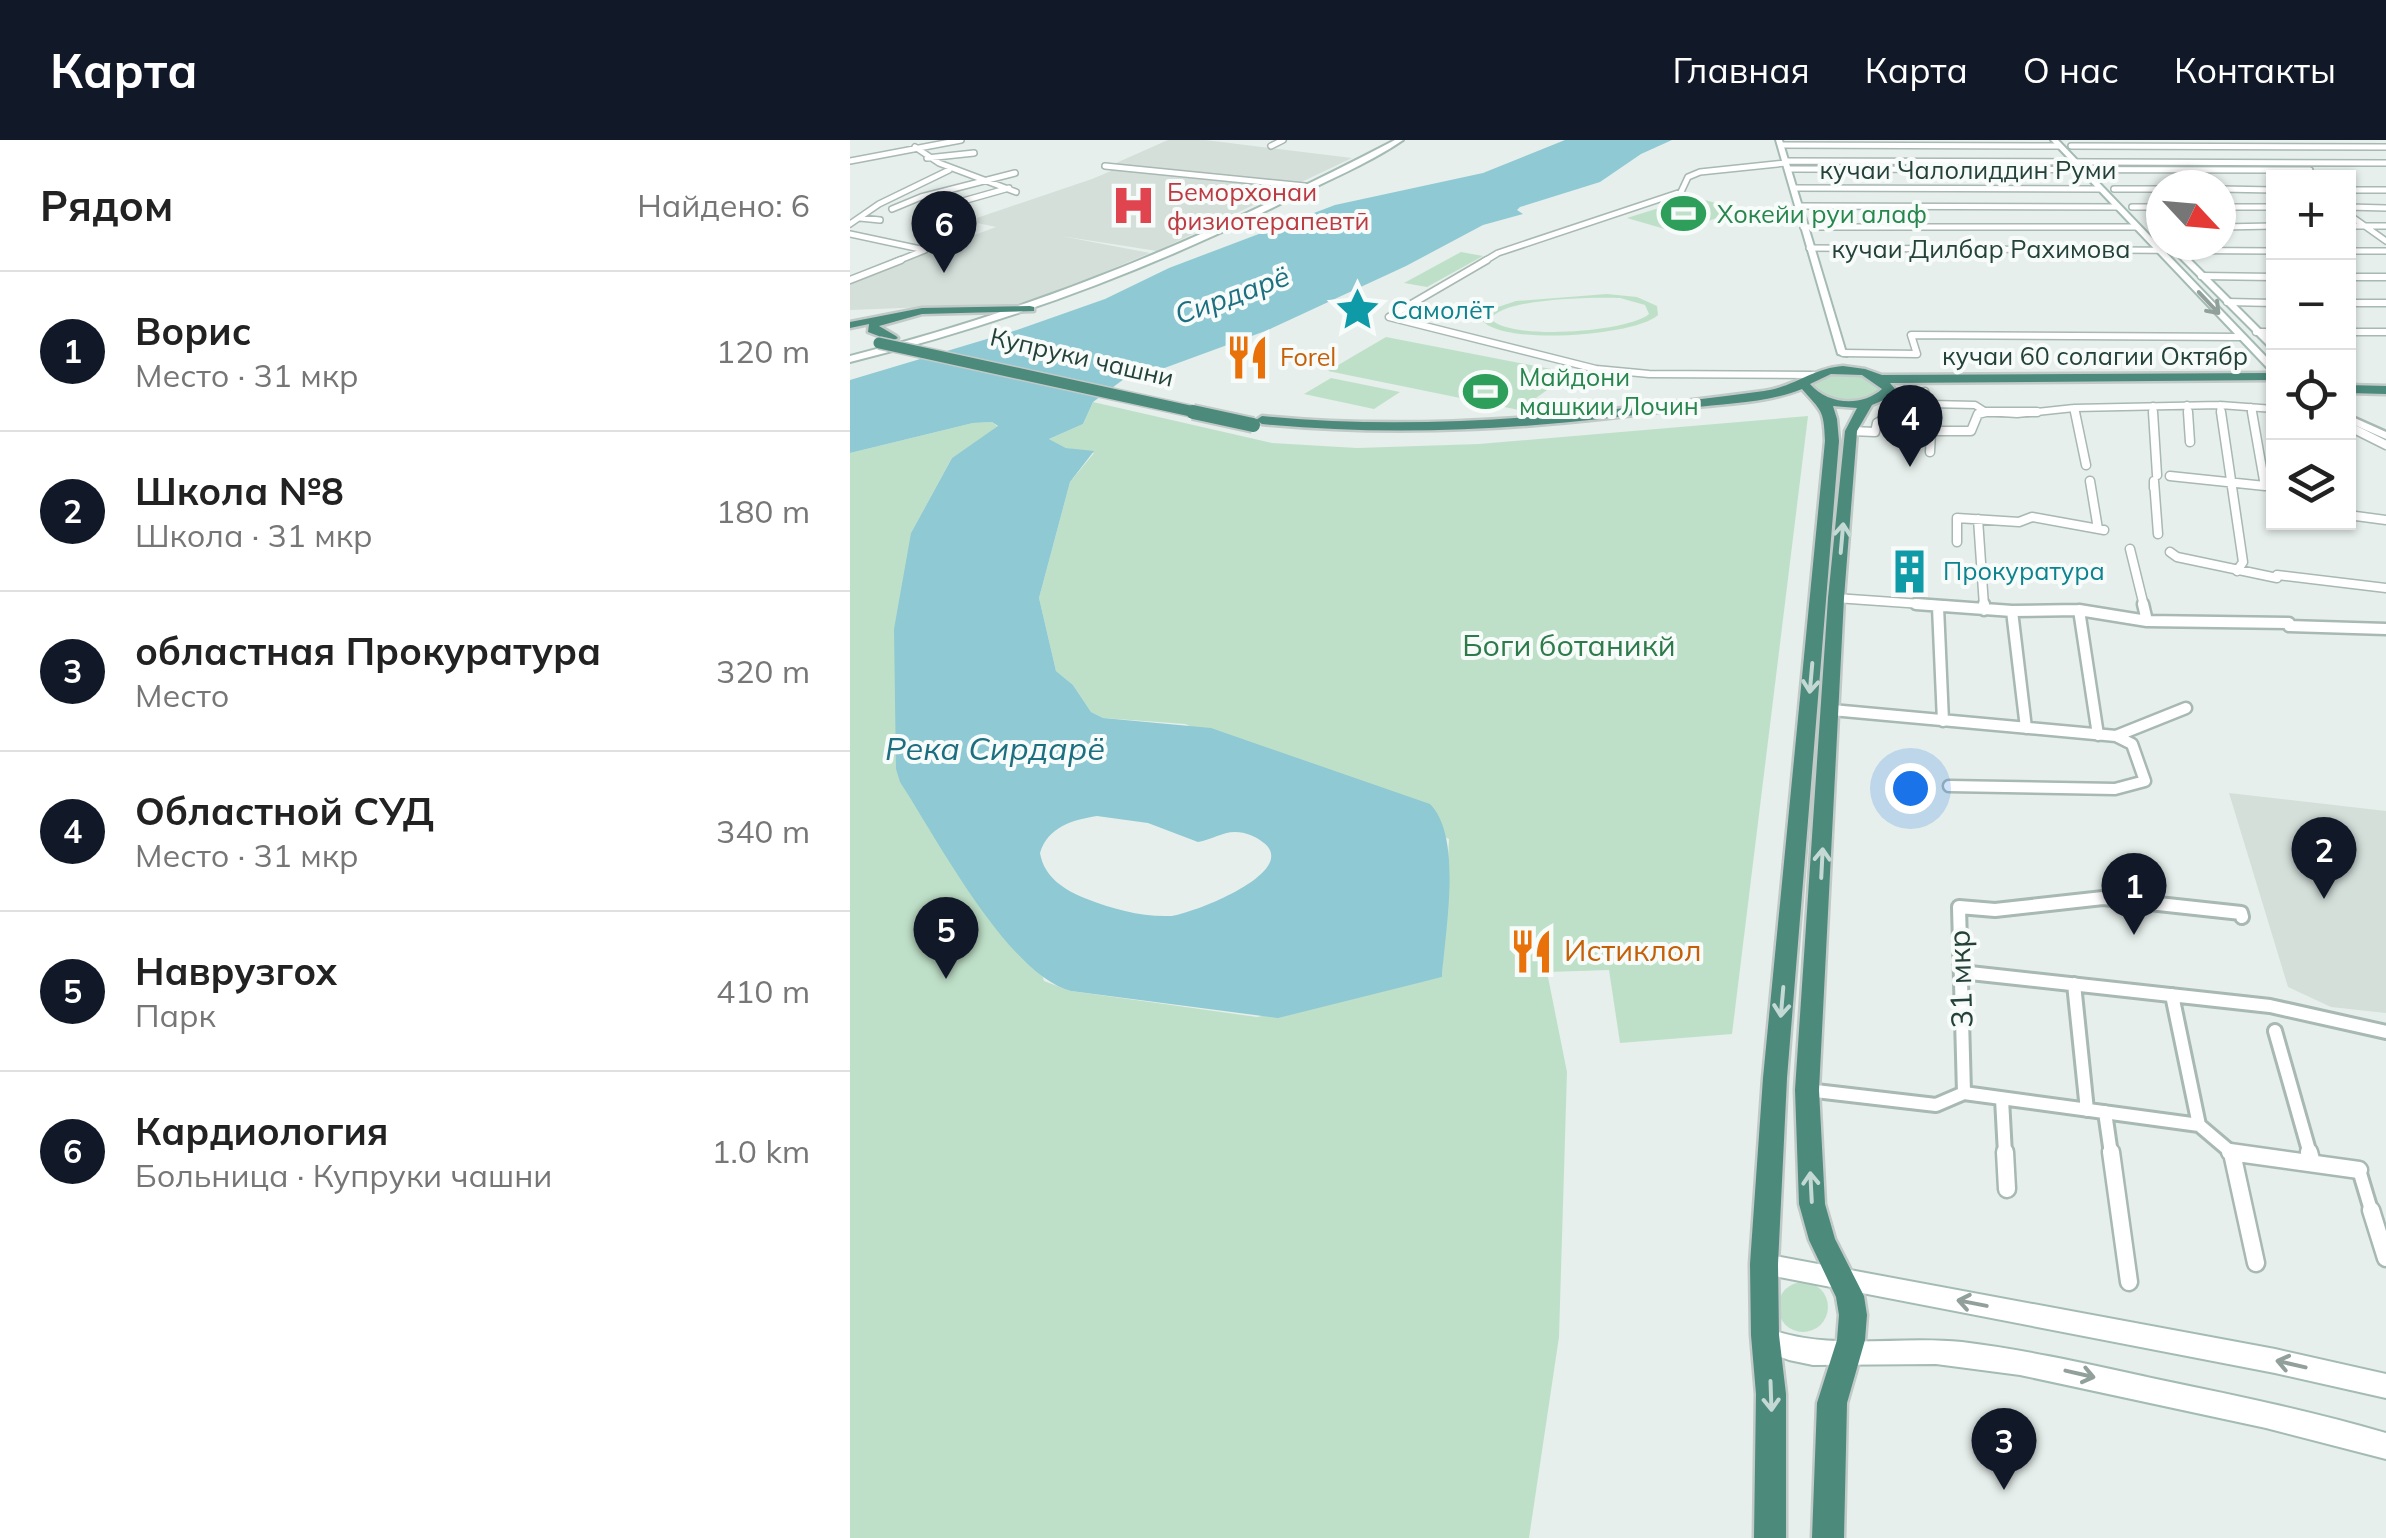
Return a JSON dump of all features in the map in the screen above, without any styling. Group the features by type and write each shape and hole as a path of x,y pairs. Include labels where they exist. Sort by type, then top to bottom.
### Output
{"highway":[{"path":"850,329 918,309 1028,308"},
{"path":"879,340 872,330 874,324 922,311 1028,308"},
{"path":"850,329 879,340 1257,423 1367,437 1598,424 1820,398 1868,402 1888,393 2266,380"},
{"path":"1257,423 1436,430 1592,419 1768,394 1832,371 1876,377 1924,391"},
{"path":"1876,377 1888,386 1888,393"},
{"path":"2356,380 2386,379"},
{"path":"1770,1538 1772,1394 1764,1264 1778,1040 1832,441 1831,418 1808,380"},
{"path":"2356,390 2386,390"},
{"path":"1828,1538 1832,1403 1851,1340 1853,1315 1850,1296 1822,1240 1812,1204 1808,1090 1836,598 1851,431 1868,402"}],"main road":[{"path":"1028,308 1206,236 1398,140"},
{"path":"850,358 1028,308 1210,237 1398,140"},
{"path":"1780,143 1843,353 1876,377"},
{"path":"2062,143 2074,162 2095,170 2146,218"},
{"path":"2062,143 2146,236"},
{"path":"2168,260 2242,337 2266,370"},
{"path":"2186,260 2266,341"},
{"path":"1832,371 1843,353"},
{"path":"1764,1264 2275,1360 2386,1386"},
{"path":"1766,1340 1803,1353 1928,1350 2038,1364 2334,1430 2386,1446"}],"street":[{"path":"932,140 942,143"},
{"path":"850,161 960,140"},
{"path":"1271,146 1283,140"},
{"path":"2247,140 2289,170"},
{"path":"1780,143 2386,146"},
{"path":"915,146 949,170 995,178 1013,190 956,203"},
{"path":"927,158 974,153"},
{"name":"кучаи Чалолиддин Руми","path":"1787,164 2074,162"},
{"name":"кучаи Чалолиддин Руми","path":"1787,164 2084,166 2278,162 2386,167"},
{"path":"1787,164 1700,172 1688,177 1682,192 1498,253 1389,316 1596,369 1808,380"},
{"path":"1105,166 1305,186"},
{"name":"кучаи Чалолиддин Руми","path":"2289,170 2386,167"},
{"path":"850,224 900,192 949,170"},
{"name":"кучаи Чалолиддин Руми","path":"2095,170 2266,170"},
{"path":"892,209 921,197 1015,173"},
{"path":"1793,188 2100,189"},
{"path":"2114,189 2146,189"},
{"path":"2236,190 2266,190"},
{"path":"2356,190 2386,190"},
{"path":"1798,206 2118,207"},
{"path":"2132,207 2146,207"},
{"path":"2236,207 2266,207"},
{"path":"2356,210 2386,208"},
{"path":"860,218 880,220"},
{"path":"2356,218 2386,241"},
{"path":"1803,227 2137,226"},
{"path":"2236,226 2266,226"},
{"path":"2356,226 2386,226"},
{"path":"850,234 925,250 850,280"},
{"name":"кучаи Дилбар Рахимова","path":"1809,248 2146,250"},
{"name":"кучаи Дилбар Рахимова","path":"2236,250 2266,251"},
{"path":"2356,251 2386,252"},
{"path":"2201,276 2266,276"},
{"path":"2356,277 2386,277"},
{"path":"2227,302 2266,303"},
{"path":"2356,303 2386,303"},
{"path":"2256,332 2266,332"},
{"path":"2356,332 2386,332"},
{"path":"1843,353 1917,354 1911,335 2242,337"},
{"path":"1851,431 1875,432 1876,423 1910,404 1924,391 1986,412"},
{"path":"1930,452 1931,431 1971,431 1978,414 1986,412 2220,405 2266,409"},
{"path":"2220,405 2243,562 2237,571"},
{"path":"2153,406 2158,475"},
{"path":"2187,406 2190,442"},
{"path":"2170,476 2265,486 2251,407"},
{"path":"2074,408 2086,465"},
{"path":"2356,421 2384,433"},
{"path":"2356,430 2386,445"},
{"path":"2154,488 2154,480 2158,534"},
{"path":"1958,542 1957,518 2018,522 2032,517 2101,530 2090,481"},
{"path":"2356,516 2386,520"},
{"path":"1978,519 1984,610"},
{"path":"2130,549 2147,622"},
{"path":"2170,552 2237,571 2386,588"},
{"path":"1836,598 1984,610 2080,610 2147,622 2386,628"},
{"path":"1938,607 1942,720"},
{"path":"2080,610 2098,735"},
{"path":"2012,611 2026,728"},
{"path":"2116,736 2186,708"},
{"path":"1832,710 2116,736 2132,744 2145,781 2115,789 1949,786"},
{"name":"31 мкр","path":"1964,1093 1959,907 1995,910 2102,898 2242,915"},
{"path":"1961,972 2270,1006 2386,1032"},
{"path":"2074,984 2088,1110"},
{"path":"2172,994 2199,1125"},
{"path":"2275,1030 2312,1163"},
{"path":"1808,1090 1936,1104 1964,1093 2199,1125 2232,1153 2359,1170 2386,1258"},
{"path":"2002,1099 2007,1190"},
{"path":"2104,1112 2129,1282"},
{"path":"2232,1153 2256,1263"}],"shaded area":[{"path":"1168,140 1205,140 1352,158 1157,251 1061,236 1150,253 1030,303 850,310 850,281 996,227 968,221 1092,179 1111,171 1107,167"},
{"path":"2229,793 2386,811 2386,1013 2331,1007 2288,987"}],"green space":[{"name":"Хокейи руи алаф","path":"1694,197 1741,210 1675,232 1627,218"},
{"path":"1461,252 1483,256 1427,287 1404,283"},
{"path":"1607,294 1637,297 1657,306 1658,315 1624,328 1569,335 1514,333 1482,320 1486,311 1516,301","holes":["1620,298 1645,305 1649,314 1637,320 1569,332 1520,330 1491,319 1512,307 1550,300"]},
{"name":"Майдони машкии Лочин","path":"1386,337 1571,373 1519,410 1328,371"},
{"path":"1832,374 1865,376 1882,388 1866,399 1847,401 1810,387"},
{"path":"1331,378 1400,392 1374,409 1304,394"},
{"name":"Боги ботаникй","path":"1093,402 1272,443 1357,448 1479,444 1808,416 1732,1034 1620,1043 1609,970 1547,972 1567,1072 1559,1337 1529,1538 850,1538 850,453 973,423 992,422 998,427 952,458 911,533 1044,981 1071,991 1257,1017 1442,977 1449,839 1185,724 1103,718 1091,712 1073,685 1056,671 1039,598 1070,482 1094,453 1066,448 1049,439 1083,424"},
{"path":"1803,1282 1821,1289 1828,1307 1821,1325 1803,1332 1785,1325 1778,1307 1785,1289"}],"water":[{"name":"Река Сирдарё","path":"1565,140 1672,140 1641,154 1600,182 1520,207 1517,210 1523,214 1483,225 1406,266 1268,330 1124,379 1093,402 1083,424 1049,439 1066,448 1094,451 1070,482 1039,598 1056,671 1073,685 1091,712 1103,718 1211,728 1430,804 1440,819 1449,861 1442,977 1278,1018 1071,991 1047,980 1023,959 975,901 900,782 896,769 894,629 911,533 952,458 998,426 992,422 973,423 850,453 850,380 1105,299 1169,268 1335,205 1483,173","holes":["1097,816 1148,823 1198,842 1230,832 1250,835 1264,843 1271,854 1268,866 1239,890 1219,900 1182,913 1159,916 1117,909 1079,895 1056,882 1042,861 1040,853 1049,837 1070,823"]}],"place":[{"name":"Беморхонаи физиотерапевтӣ","path":"1134,206"},
{"name":"Хокейи руи алаф","path":"1684,214"},
{"name":"Кардиология","path":"944,273"},
{"name":"Самолёт","path":"1358,310"},
{"name":"Forel","path":"1247,357"},
{"name":"Майдони машкии Лочин","path":"1486,391"},
{"name":"Областной СУД","path":"1910,467"},
{"name":"Прокуратура","path":"1910,571"},
{"name":"Школа №8","path":"2324,899"},
{"name":"Ворис","path":"2134,935"},
{"name":"Истиклол","path":"1531,951"},
{"name":"Наврузгох","path":"946,979"},
{"name":"областная Прокуратура","path":"2004,1490"}],"water label":[{"name":"Сирдарё","path":"1232,295"}]}
